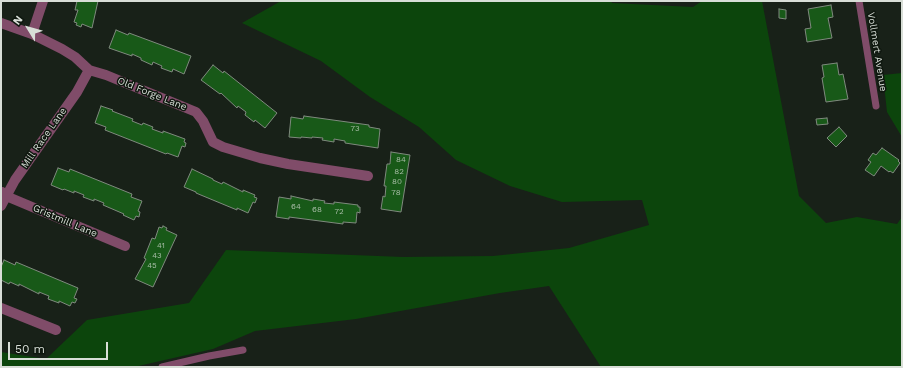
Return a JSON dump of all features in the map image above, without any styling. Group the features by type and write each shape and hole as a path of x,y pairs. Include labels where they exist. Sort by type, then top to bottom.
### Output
{"street":[{"path":"32,34 43,1"},
{"name":"Old Forge Lane","path":"1,23 32,34 62,49 75,57 89,70 196,112 203,121 213,142 223,147 260,158 288,164 368,176"},
{"name":"Mill Race Lane","path":"1,206 4,193 15,180 76,92 89,70"},
{"name":"Gristmill Lane","path":"4,193 125,246"},
{"path":"1,308 56,330"}],"lane":[{"name":"Vollmert Avenue","path":"859,1 876,106"},
{"path":"162,367 243,350"}],"green space":[{"path":"281,1 611,1 612,3 693,7 702,1 762,1 799,196 826,223 857,217 897,224 902,217 902,367 601,367 549,286 500,293 356,319 255,331 213,349 134,367 1,367 1,352 46,359 87,320 189,303 226,250 403,257 493,256 569,248 649,225 642,200 562,202 510,186 456,160 419,127 370,97 321,61 242,23"},
{"path":"902,73 902,137 887,112 883,75"}],"building":[{"path":"77,1 98,1 92,28 82,24 81,27 76,25 77,23 74,22 78,10 75,10"},
{"path":"831,5 833,17 828,18 832,38 807,42 805,29 811,28 808,9"},
{"path":"779,9 786,10 786,19 779,18"},
{"path":"116,30 128,35 129,33 191,56 184,74 173,69 172,72 161,68 162,66 153,62 152,65 132,54 132,56 109,48"},
{"path":"837,63 839,75 843,74 848,99 826,102 822,78 824,77 822,65"},
{"path":"213,65 223,73 224,71 277,113 265,128 255,120 254,122 245,115 246,112 238,106 237,108 221,93 220,94 201,80"},
{"path":"101,106 133,119 132,121 153,127 152,129 163,133 163,131 185,139 185,147 182,146 178,157 167,153 166,154 105,130 106,127 95,123"},
{"path":"304,116 369,125 369,127 380,129 378,148 345,143 345,141 334,139 334,142 322,140 323,138 289,137 291,117 303,119"},
{"path":"827,118 828,124 817,125 816,119"},
{"path":"839,127 847,136 836,147 827,138"},
{"path":"882,148 899,160 898,161 900,163 893,173 881,166 874,176 865,170 871,162 868,160 873,153 876,155"},
{"path":"391,152 410,155 401,212 381,209 383,196 385,197 386,186 384,186 387,164 390,164"},
{"path":"58,168 69,172 70,169 132,194 131,197 142,201 138,211 140,212 139,217 136,216 134,220 103,205 104,203 83,197 84,195 74,191 74,193 51,185"},
{"path":"192,169 222,184 223,182 243,192 243,190 255,195 254,197 257,198 255,203 253,202 248,213 237,208 237,210 184,187"},
{"path":"291,196 313,201 313,199 325,201 324,203 334,204 334,202 358,205 358,207 360,207 360,213 357,212 356,223 343,222 343,224 289,217 289,219 276,217 279,197 291,199"},
{"path":"163,226 167,228 166,230 177,235 153,287 135,279 146,259 144,258 152,238 155,239 159,227 162,228"},
{"path":"4,260 15,265 16,262 78,288 74,298 77,299 75,303 72,302 70,306 59,301 59,303 48,299 49,296 39,292 39,294 19,284 19,286 10,282 9,284 1,280 1,267"}]}
